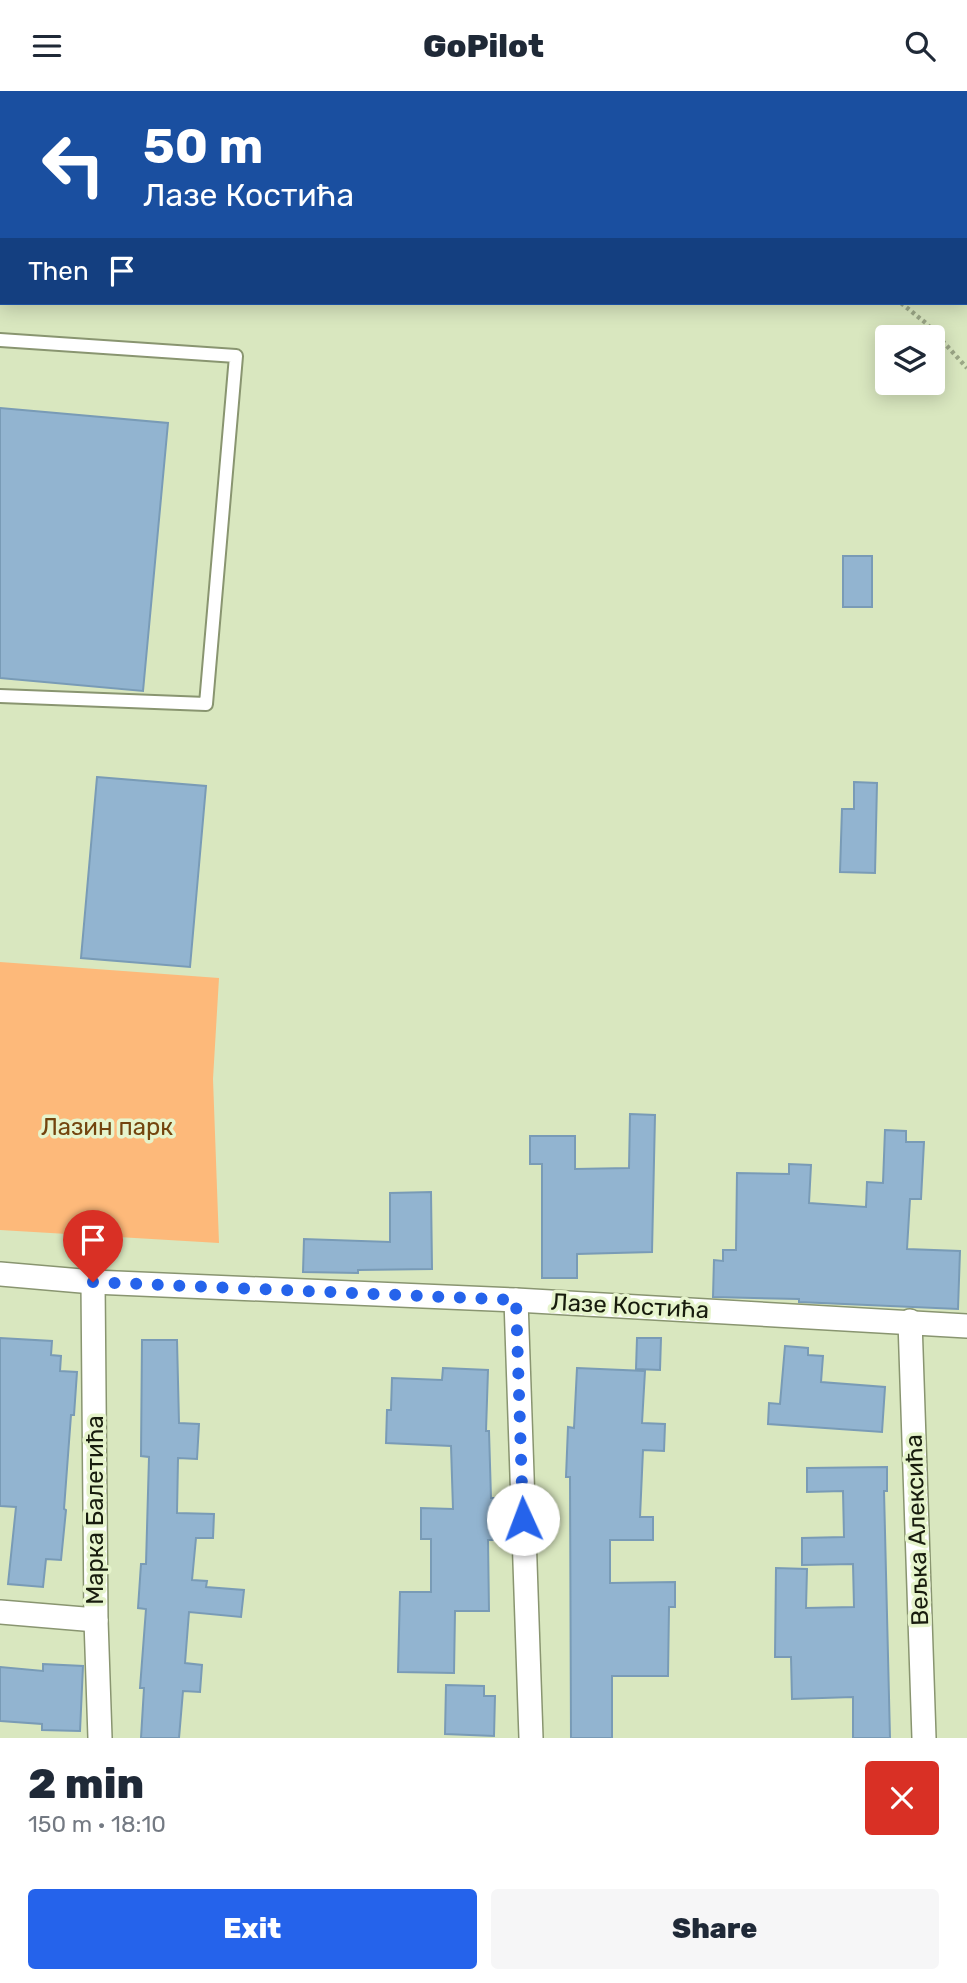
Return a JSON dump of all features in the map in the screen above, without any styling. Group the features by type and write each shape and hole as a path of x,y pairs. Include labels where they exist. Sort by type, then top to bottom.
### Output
{"street":[{"name":"Лазе Костића","path":"0,1275 93,1282 516,1300 967,1326"},
{"name":"Марка Балетића","path":"93,1282 96,1620 100,1738"},
{"path":"516,1300 531,1738"},
{"name":"Вељка Алексића","path":"910,1321 923,1738"},
{"path":"0,1612 96,1620"}],"lane":[{"path":"0,340 236,356 206,704 0,696"}],"path":[{"path":"903,305 927,324 967,368"}],"green space":[{"name":"Лазин парк","path":"0,962 219,978 213,1079 219,1243 0,1230"}],"building":[{"path":"0,408 168,423 143,691 0,678"},
{"path":"843,556 872,556 872,607 843,607"},
{"path":"97,777 206,786 190,967 81,958"},
{"path":"854,782 877,783 875,873 840,872 842,809 854,809"},
{"path":"630,1114 655,1115 652,1252 577,1254 577,1278 542,1278 542,1164 530,1164 530,1136 575,1136 575,1169 629,1168"},
{"path":"885,1130 906,1131 906,1142 924,1142 921,1199 910,1199 907,1249 960,1251 958,1309 799,1302 799,1299 713,1297 714,1260 723,1261 723,1250 736,1250 737,1173 789,1174 789,1164 811,1165 809,1203 866,1207 867,1182 883,1183"},
{"path":"431,1192 432,1269 358,1270 358,1273 303,1272 304,1239 390,1242 390,1193"},
{"path":"0,1338 52,1341 51,1355 61,1356 60,1371 77,1372 74,1415 71,1415 61,1560 46,1559 43,1587 8,1584 16,1507 0,1506"},
{"path":"637,1338 661,1338 660,1370 636,1369"},
{"path":"142,1340 177,1340 179,1423 199,1424 197,1459 178,1458 177,1513 214,1514 213,1538 196,1538 192,1580 207,1581 206,1587 244,1590 241,1617 189,1612 185,1663 202,1665 200,1692 183,1691 179,1738 141,1738 144,1688 140,1688 146,1609 138,1608 141,1564 146,1564 149,1457 141,1456"},
{"path":"785,1346 808,1348 808,1355 823,1356 821,1382 885,1387 882,1432 768,1424 769,1403 780,1404"},
{"path":"443,1368 488,1370 486,1431 489,1431 491,1498 494,1498 493,1540 488,1540 489,1611 455,1611 454,1673 398,1672 400,1592 431,1592 431,1539 421,1539 421,1508 453,1509 451,1446 386,1443 387,1410 391,1410 392,1378 442,1380"},
{"path":"577,1368 645,1371 642,1423 665,1424 664,1451 643,1450 640,1517 653,1517 653,1540 610,1540 610,1583 675,1582 675,1607 669,1607 668,1676 612,1676 612,1738 571,1738 570,1477 566,1477 568,1427 574,1428"},
{"path":"887,1467 887,1491 884,1491 890,1738 853,1738 853,1697 792,1699 791,1657 775,1657 776,1568 807,1569 806,1608 854,1607 853,1564 802,1565 802,1538 844,1537 843,1491 807,1492 807,1468"},
{"path":"43,1664 83,1666 80,1731 42,1730 42,1724 0,1721 0,1667 43,1671"},
{"path":"446,1685 484,1686 484,1696 495,1696 494,1736 445,1734"}],"route":[{"path":"93,1282 516,1300 523,1519"}]}
